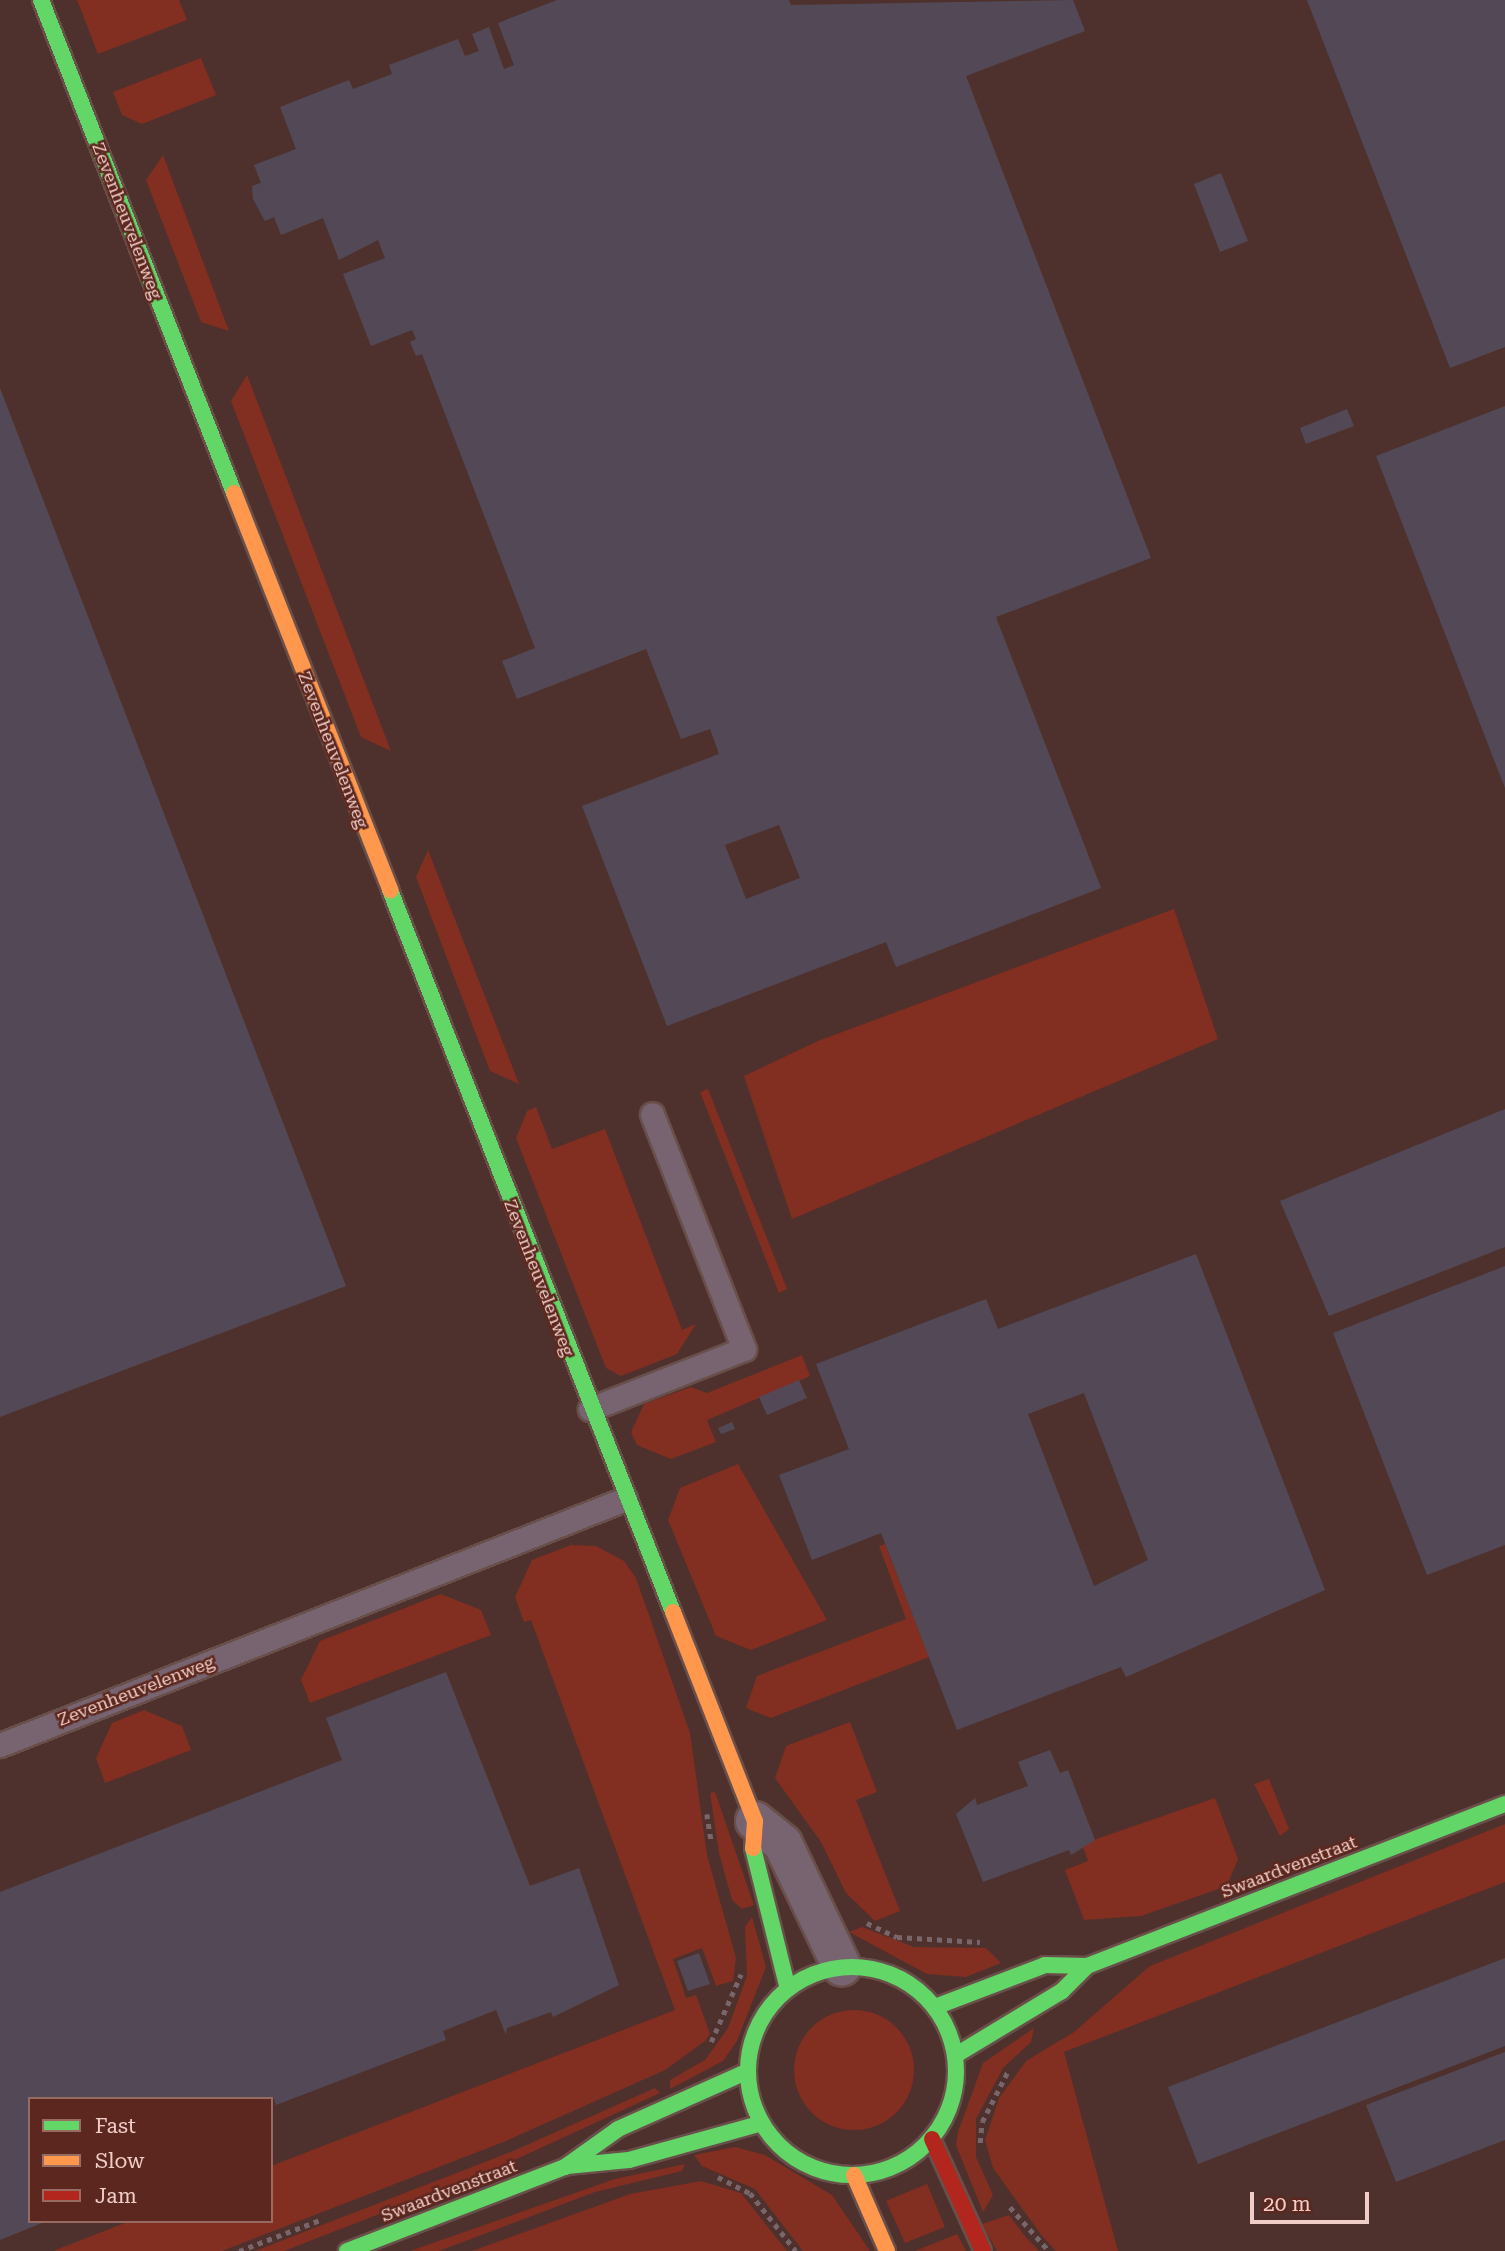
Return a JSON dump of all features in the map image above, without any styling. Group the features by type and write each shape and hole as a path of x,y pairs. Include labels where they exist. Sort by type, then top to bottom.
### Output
{"street":[{"name":"Zevenheuvelenweg","path":"41,0 625,1499 755,1821 753,1853 788,1989"},
{"name":"Swaardvenstraat","path":"935,2007 1012,1974 1045,1965 1087,1966 1505,1804"},
{"name":"Zevenheuvelenweg","path":"755,1821 783,1844 842,1967"},
{"name":"Swaardvenstraat","path":"956,2055 1062,1991 1087,1966"},
{"path":"842,1967 877,1970 909,1983 935,2007 956,2055 956,2085 932,2139 897,2165 854,2175 801,2162 762,2123 748,2071 758,2025 788,1989 842,1967"},
{"name":"Swaardvenstraat","path":"347,2251 565,2166 618,2129 748,2071"},
{"name":"Swaardvenstraat","path":"565,2166 629,2160 762,2123"},
{"path":"932,2139 983,2251"},
{"path":"854,2175 887,2251"}],"lane":[{"path":"590,1409 744,1349 652,1114"},
{"name":"Zevenheuvelenweg","path":"0,1745 625,1499"}],"path":[{"path":"706,2050 736,1996 742,1967"},
{"path":"706,2175 750,2193 796,2251"},
{"path":"1007,2204 1049,2251"}],"shaded area":[{"path":"77,0 179,0 187,20 98,54"},
{"path":"201,58 216,95 142,124 122,115 113,92"},
{"path":"163,155 229,331 201,322 146,180"},
{"path":"247,375 391,751 361,737 231,401"},
{"path":"428,850 519,1084 490,1071 416,877"},
{"path":"1174,909 1218,1039 792,1219 744,1076 818,1041"},
{"path":"708,1089 787,1289 779,1293 700,1092"},
{"path":"536,1107 552,1149 605,1129 682,1330 696,1324 677,1354 621,1376 606,1368 516,1138 527,1111"},
{"path":"802,1355 810,1376 707,1420 716,1442 671,1459 637,1445 631,1432 644,1404 691,1387 707,1393"},
{"path":"738,1464 827,1620 751,1650 716,1636 668,1520 680,1488"},
{"path":"885,1544 929,1657 771,1718 746,1708 757,1676 906,1619 879,1546"},
{"path":"571,1545 596,1546 624,1561 636,1578 690,1733 707,1855 736,1958 733,1981 716,1986 702,1948 673,1959 686,1998 696,1995 710,2034 705,2041 665,2070 506,2141 222,2251 53,2251 125,2223 273,2223 273,2165 675,2010 531,1620 524,1622 515,1597 532,1560"},
{"path":"441,1594 481,1610 491,1635 310,1703 301,1680 320,1641"},
{"path":"144,1710 182,1726 191,1750 105,1783 96,1758 112,1723"},
{"path":"850,1722 877,1792 856,1800 900,1911 875,1921 846,1893 821,1842 775,1778 786,1746"},
{"path":"1269,1779 1289,1829 1280,1836 1254,1784"},
{"path":"715,1792 754,1905 742,1909 732,1900 719,1853 710,1793"},
{"path":"1215,1798 1238,1859 1227,1886 1141,1916 1084,1920 1065,1870 1088,1861 1082,1844"},
{"path":"1505,1824 1505,1882 1064,2052 1118,2251 1056,2251 1042,2236 993,2168 985,2140 999,2098 1026,2061 1074,2032 1150,1966"},
{"path":"752,1917 766,1967 737,2041 723,2061 670,2089 670,2080 705,2060 728,2028 747,1976 745,1927"},
{"path":"862,1927 914,1947 986,1948 1001,1963 966,1977 927,1974 849,1932"},
{"path":"854,2010 877,2014 897,2027 910,2047 914,2070 910,2093 897,2113 877,2126 854,2130 831,2126 811,2113 798,2093 794,2070 798,2047 811,2027 831,2014"},
{"path":"1034,2028 1031,2042 1003,2068 976,2119 976,2157 993,2195 983,2212 956,2145 958,2132 983,2063"},
{"path":"655,2088 660,2093 495,2169 284,2251 255,2251 513,2151"},
{"path":"735,2147 765,2155 832,2195 870,2251 803,2251 755,2189 702,2166 694,2155"},
{"path":"685,2164 682,2171 595,2192 439,2251 410,2251 615,2179"},
{"path":"701,2181 741,2193 787,2251 472,2251 630,2194"},
{"path":"927,2184 945,2227 905,2243 886,2201"},
{"path":"1009,2215 1039,2251 997,2251 982,2224"},
{"path":"957,2234 966,2251 915,2251"}],"building":[{"path":"557,0 789,0 791,5 1073,0 1085,31 966,76 1151,558 996,617 1101,888 896,967 886,942 667,1026 582,806 719,754 710,729 681,739 646,649 517,699 502,661 535,648 422,354 416,356 410,342 416,339 412,330 371,346 343,274 385,258 378,240 339,260 323,218 281,235 274,217 265,221 253,199 252,186 261,183 254,165 296,149 280,107 349,80 353,89 392,74 389,65 458,39 465,56 479,51 472,34 489,27 504,69 514,65 498,23","holes":["779,825 800,878 746,899 725,845"]},
{"path":"1307,0 1505,0 1505,347 1450,368"},
{"path":"1221,173 1248,241 1220,252 1194,184"},
{"path":"0,388 346,1286 0,1417"},
{"path":"1505,406 1505,788 1376,456"},
{"path":"1347,409 1354,426 1306,444 1300,428"},
{"path":"1505,1109 1505,1247 1329,1316 1280,1201"},
{"path":"1196,1254 1325,1590 1126,1677 1121,1667 957,1730 881,1533 812,1560 779,1475 849,1449 816,1364 986,1299 998,1329","holes":["1084,1393 1148,1560 1094,1586 1028,1414"]},
{"path":"1505,1266 1505,1545 1427,1575 1333,1333"},
{"path":"799,1380 807,1398 767,1415 759,1397"},
{"path":"732,1422 735,1429 721,1434 718,1428"},
{"path":"446,1672 530,1886 579,1868 619,1985 553,2017 551,2012 507,2028 506,2035 496,2010 443,2031 446,2040 276,2105 273,2097 28,2097 28,2223 42,2223 0,2240 0,1892 342,1760 326,1718"},
{"path":"1050,1750 1060,1773 1068,1770 1095,1840 1071,1855 1069,1850 983,1882 956,1814 975,1798 977,1805 1028,1786 1018,1762"},
{"path":"699,1953 710,1984 688,1991 677,1961"},
{"path":"1505,1958 1505,2046 1198,2164 1168,2087"},
{"path":"1505,2052 1505,2140 1396,2182 1366,2105"}],"traffic: fast":[{"path":"41,0 234,493"},
{"path":"390,890 673,1612"},
{"path":"935,2007 1045,1965 1087,1966 1505,1804"},
{"path":"753,1848 788,1989"},
{"path":"956,2055 1062,1991 1087,1966"},
{"path":"852,1967 892,1975 925,1998 948,2031 956,2071 948,2111 925,2144 892,2167 852,2175 812,2167 779,2144 756,2111 748,2071 756,2031 779,1998 812,1975 852,1967"},
{"path":"347,2251 565,2167 618,2129 748,2071"},
{"path":"567,2166 629,2160 762,2123"}],"traffic: slow":[{"path":"234,493 390,890"},
{"path":"673,1612 755,1821 753,1848"},
{"path":"854,2175 887,2251"}],"traffic: jam":[{"path":"932,2139 983,2251"}]}
